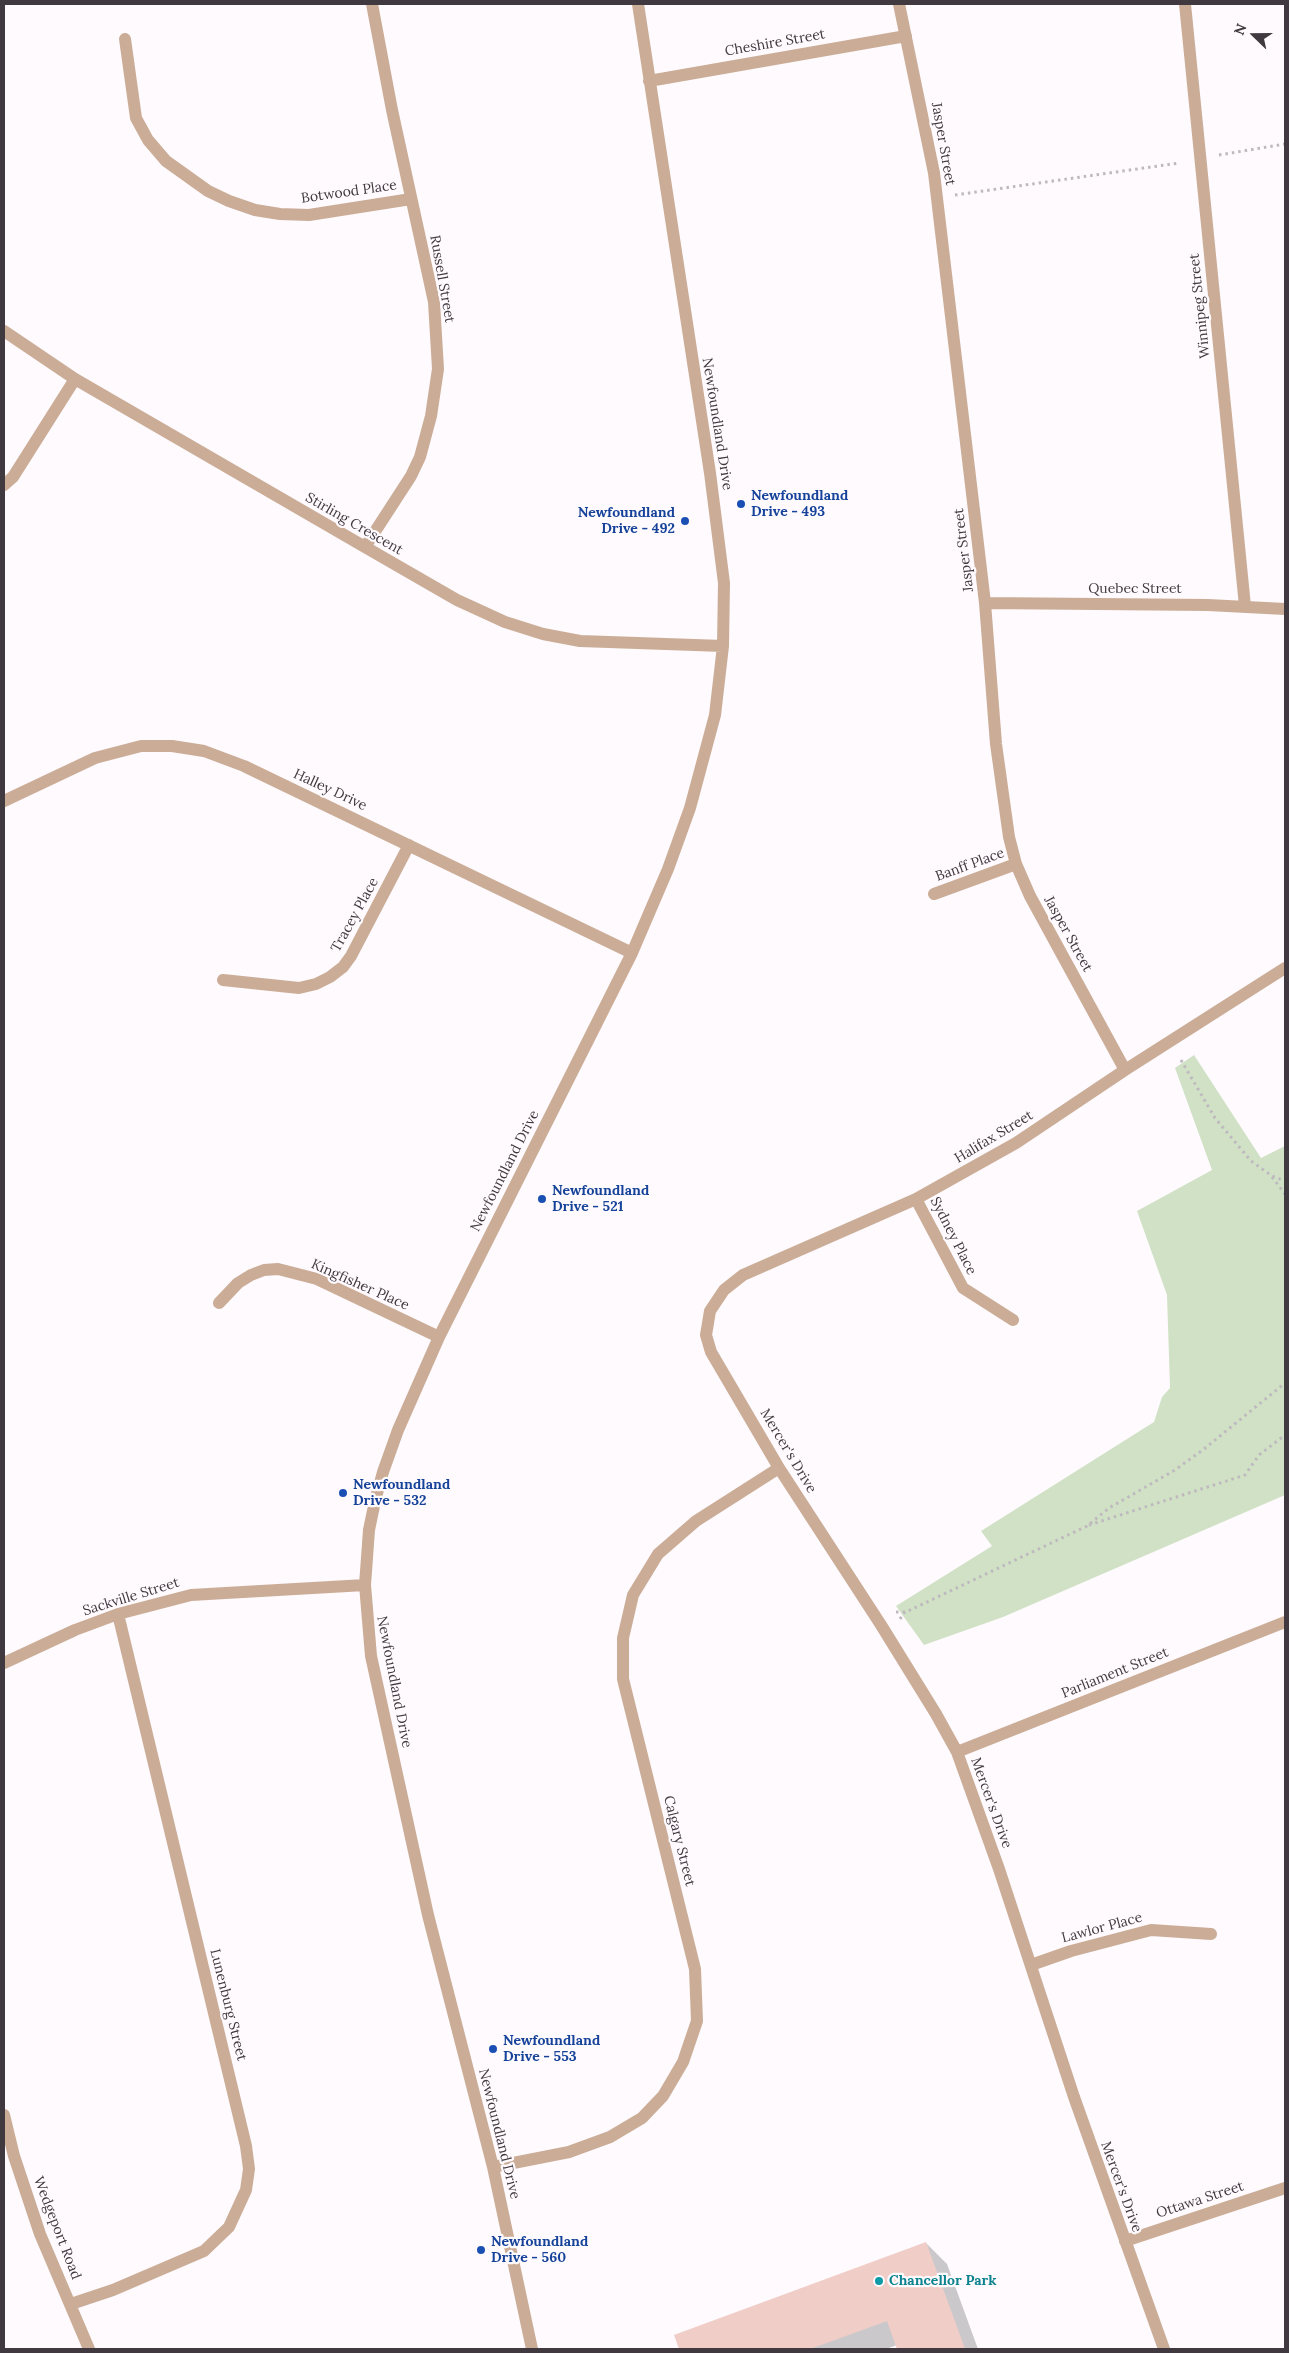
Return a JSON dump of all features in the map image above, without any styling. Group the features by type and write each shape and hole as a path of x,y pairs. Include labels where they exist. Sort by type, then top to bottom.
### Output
{"street":[{"name":"Russell Street","path":"365,547 420,457 435,394 437,336 434,302 392,110 372,4"},
{"name":"Newfoundland Drive","path":"532,2349 493,2167 415,1857 371,1656 364,1585 369,1530 383,1472 439,1337 632,953 668,869 690,808 715,715 722,646 724,583 711,482 638,4"},
{"name":"Jasper Street","path":"899,4 934,173 985,603 996,744 1009,838 1016,864 1030,896 1125,1070"},
{"name":"Winnipeg Street","path":"1185,4 1245,606"},
{"name":"Cheshire Street","path":"649,80 906,36"},
{"name":"Botwood Place","path":"125,39 136,118 166,161 208,191 255,210 299,215 411,199"},
{"name":"Stirling Crescent","path":"4,331 75,379 457,600 506,622 543,634 580,641 722,646"},
{"path":"4,485 14,477 75,379"},
{"name":"Quebec Street","path":"985,603 1245,606 1285,609"},
{"name":"Halley Drive","path":"4,801 95,758 141,746 172,746 204,750 244,766 632,953"},
{"name":"Tracey Place","path":"223,980 299,988 316,984 330,977 351,956 409,845"},
{"name":"Banff Place","path":"934,894 1016,864"},
{"name":"Halifax Street","path":"710,1310 724,1290 743,1275 916,1199 1016,1144 1125,1070 1285,968"},
{"name":"Sydney Place","path":"916,1199 962,1288 1013,1320"},
{"name":"Kingfisher Place","path":"219,1303 238,1283 251,1275 264,1270 278,1269 317,1280 439,1337"},
{"name":"Mercer's Drive","path":"710,1310 706,1335 711,1352 779,1468 891,1642 936,1714 957,1752 999,1869 1047,2020 1124,2241 1164,2349"},
{"name":"Calgary Street","path":"493,2167 569,2152 610,2137 642,2118 662,2096 683,2062 697,2021 695,1968 623,1679 623,1638 633,1595 658,1554 696,1521 779,1468"},
{"name":"Sackville Street","path":"4,1663 48,1642 118,1614 191,1595 364,1585"},
{"name":"Lunenburg Street","path":"71,2304 113,2290 204,2252 229,2227 246,2190 248,2170 246,2146 118,1614"},
{"name":"Parliament Street","path":"957,1752 1285,1622"},
{"name":"Lawlor Place","path":"1031,1965 1071,1951 1151,1930 1211,1934"},
{"name":"Wedgeport Road","path":"4,2115 14,2156 40,2234 89,2349"},
{"name":"Ottawa Street","path":"1124,2241 1285,2188"}],"path":[{"path":"1219,155 1285,144"},
{"path":"955,195 1179,163"},
{"path":"1181,1060 1215,1118 1251,1161 1272,1176 1285,1181"},
{"path":"1272,1176 1285,1194"},
{"path":"1087,1526 1109,1508 1175,1470 1204,1449 1285,1383"},
{"path":"900,1619 906,1612 1087,1526 1245,1476 1259,1455 1285,1435"},
{"path":"896,1612 906,1612"}],"green space":[{"path":"1194,1055 1261,1158 1285,1146 1285,1495 1003,1617 924,1645 896,1606 992,1546 981,1531 1154,1422 1162,1397 1170,1388 1167,1295 1137,1211 1212,1170 1175,1068"}],"building":[{"name":"Chancellor Park","path":"926,2242 965,2349 897,2349 887,2321 810,2349 679,2349 674,2335"}],"place":[{"name":"Newfoundland Drive - 493","path":"741,504"},
{"name":"Newfoundland Drive - 492","path":"685,521"},
{"name":"Newfoundland Drive - 521","path":"542,1199"},
{"name":"Newfoundland Drive - 532","path":"343,1493"},
{"name":"Newfoundland Drive - 553","path":"493,2049"},
{"name":"Newfoundland Drive - 560","path":"481,2250"},
{"name":"Chancellor Park","path":"879,2281"}]}
